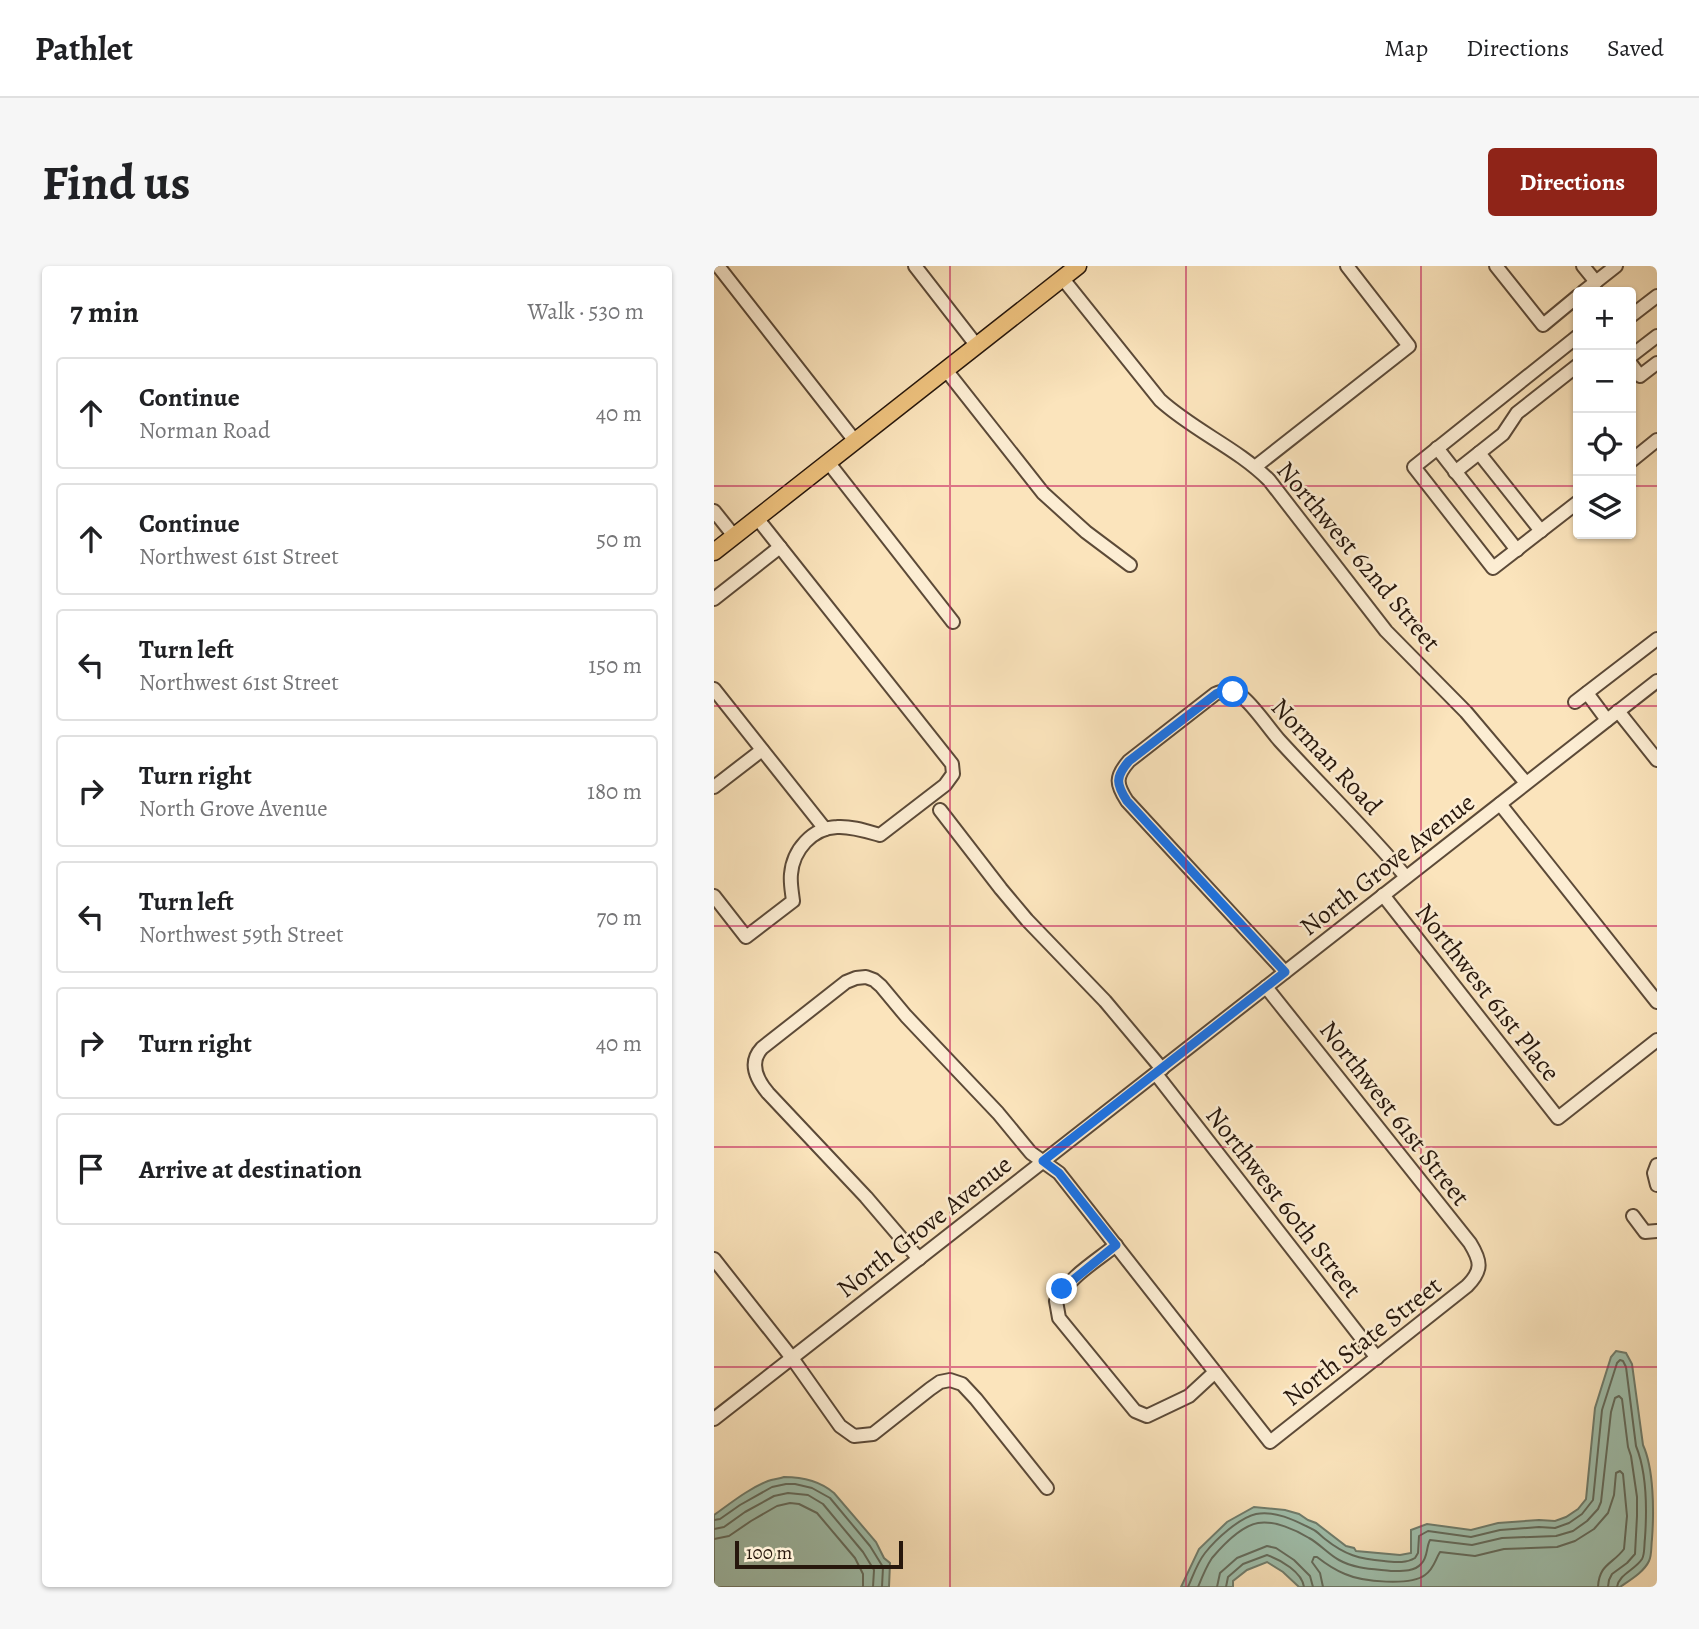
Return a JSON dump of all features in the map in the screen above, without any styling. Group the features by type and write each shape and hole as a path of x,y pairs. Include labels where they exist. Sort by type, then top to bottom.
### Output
{"main road":[{"path":"714,552 1078,266"}],"street":[{"path":"718,266 855,441"},
{"path":"915,266 978,345"},
{"path":"1255,467 1409,346 1347,266"},
{"path":"1496,266 1543,325 1573,300"},
{"path":"1583,266 1596,282"},
{"path":"1590,287 1613,267"},
{"name":"Northwest 62nd Street","path":"1063,278 1160,400 1177,416 1255,467 1269,480 1387,631 1466,712 1526,783"},
{"path":"1636,312 1657,296"},
{"path":"1636,352 1657,336"},
{"path":"1573,340 1414,467 1493,568 1573,506"},
{"path":"1636,371 1640,376 1657,363"},
{"path":"1455,471 1503,434 1517,413 1573,369"},
{"path":"946,370 1043,493 1086,532 1129,565"},
{"path":"1636,457 1657,440"},
{"path":"1437,449 1517,550"},
{"path":"1479,453 1541,531"},
{"path":"828,462 953,622"},
{"path":"714,511 734,536"},
{"path":"714,896 746,937 793,901 791,871 801,845 810,837 825,829 839,826 880,835 946,785 953,774 952,764 757,518"},
{"path":"714,599 780,547"},
{"path":"1575,702 1657,639"},
{"name":"North Grove Avenue","path":"714,1419 1657,681"},
{"path":"714,689 825,829"},
{"name":"Norman Road","path":"1285,972 1121,792 1118,782 1121,770 1172,727 1223,691 1243,697 1279,740 1376,841 1406,877"},
{"path":"1587,693 1607,720"},
{"path":"1618,711 1657,760"},
{"path":"714,787 762,750"},
{"path":"1500,804 1657,1002"},
{"name":"Northwest 60th Street","path":"940,810 1000,889 1105,1001 1377,1358"},
{"name":"Northwest 61st Place","path":"1383,895 1558,1118 1657,1040"},
{"path":"919,1259 866,1197 768,1093 757,1076 754,1061 756,1054 846,982 856,978 866,977 881,986 998,1113 1031,1153 1059,1173 1116,1245 1215,1372 1189,1396 1147,1416 1135,1411 1078,1343 1059,1318 1055,1301 1062,1289 1116,1245"},
{"name":"Northwest 61st Street","path":"1266,987 1470,1243 1479,1261 1478,1272"},
{"path":"1657,1165 1654,1173 1657,1185"},
{"path":"1633,1216 1645,1232 1657,1231"},
{"path":"714,1259 792,1358 840,1426 855,1436 873,1434 930,1388 950,1380 962,1384 976,1399 1047,1488"},
{"name":"North State Street","path":"1215,1372 1270,1442 1468,1286 1478,1272"}],"water":[{"path":"1616,1351 1626,1353 1632,1364 1653,1504 1650,1559 1640,1572 1620,1587 1299,1587 1267,1562 1247,1570 1233,1581 1233,1587 1181,1587 1199,1549 1227,1522 1254,1507 1299,1514 1356,1551 1400,1555 1411,1553 1411,1530 1427,1524 1471,1530 1498,1523 1555,1521 1566,1517 1586,1499 1595,1408 1611,1357"},
{"path":"784,1477 811,1480 834,1493 876,1542 884,1558 890,1563 889,1587 714,1587 714,1515 754,1488"}],"route":[{"path":"1062,1289 1116,1245 1059,1173 1043,1161 1285,972 1127,801 1118,782 1121,770 1129,761 1216,694 1223,691 1233,692"}]}
